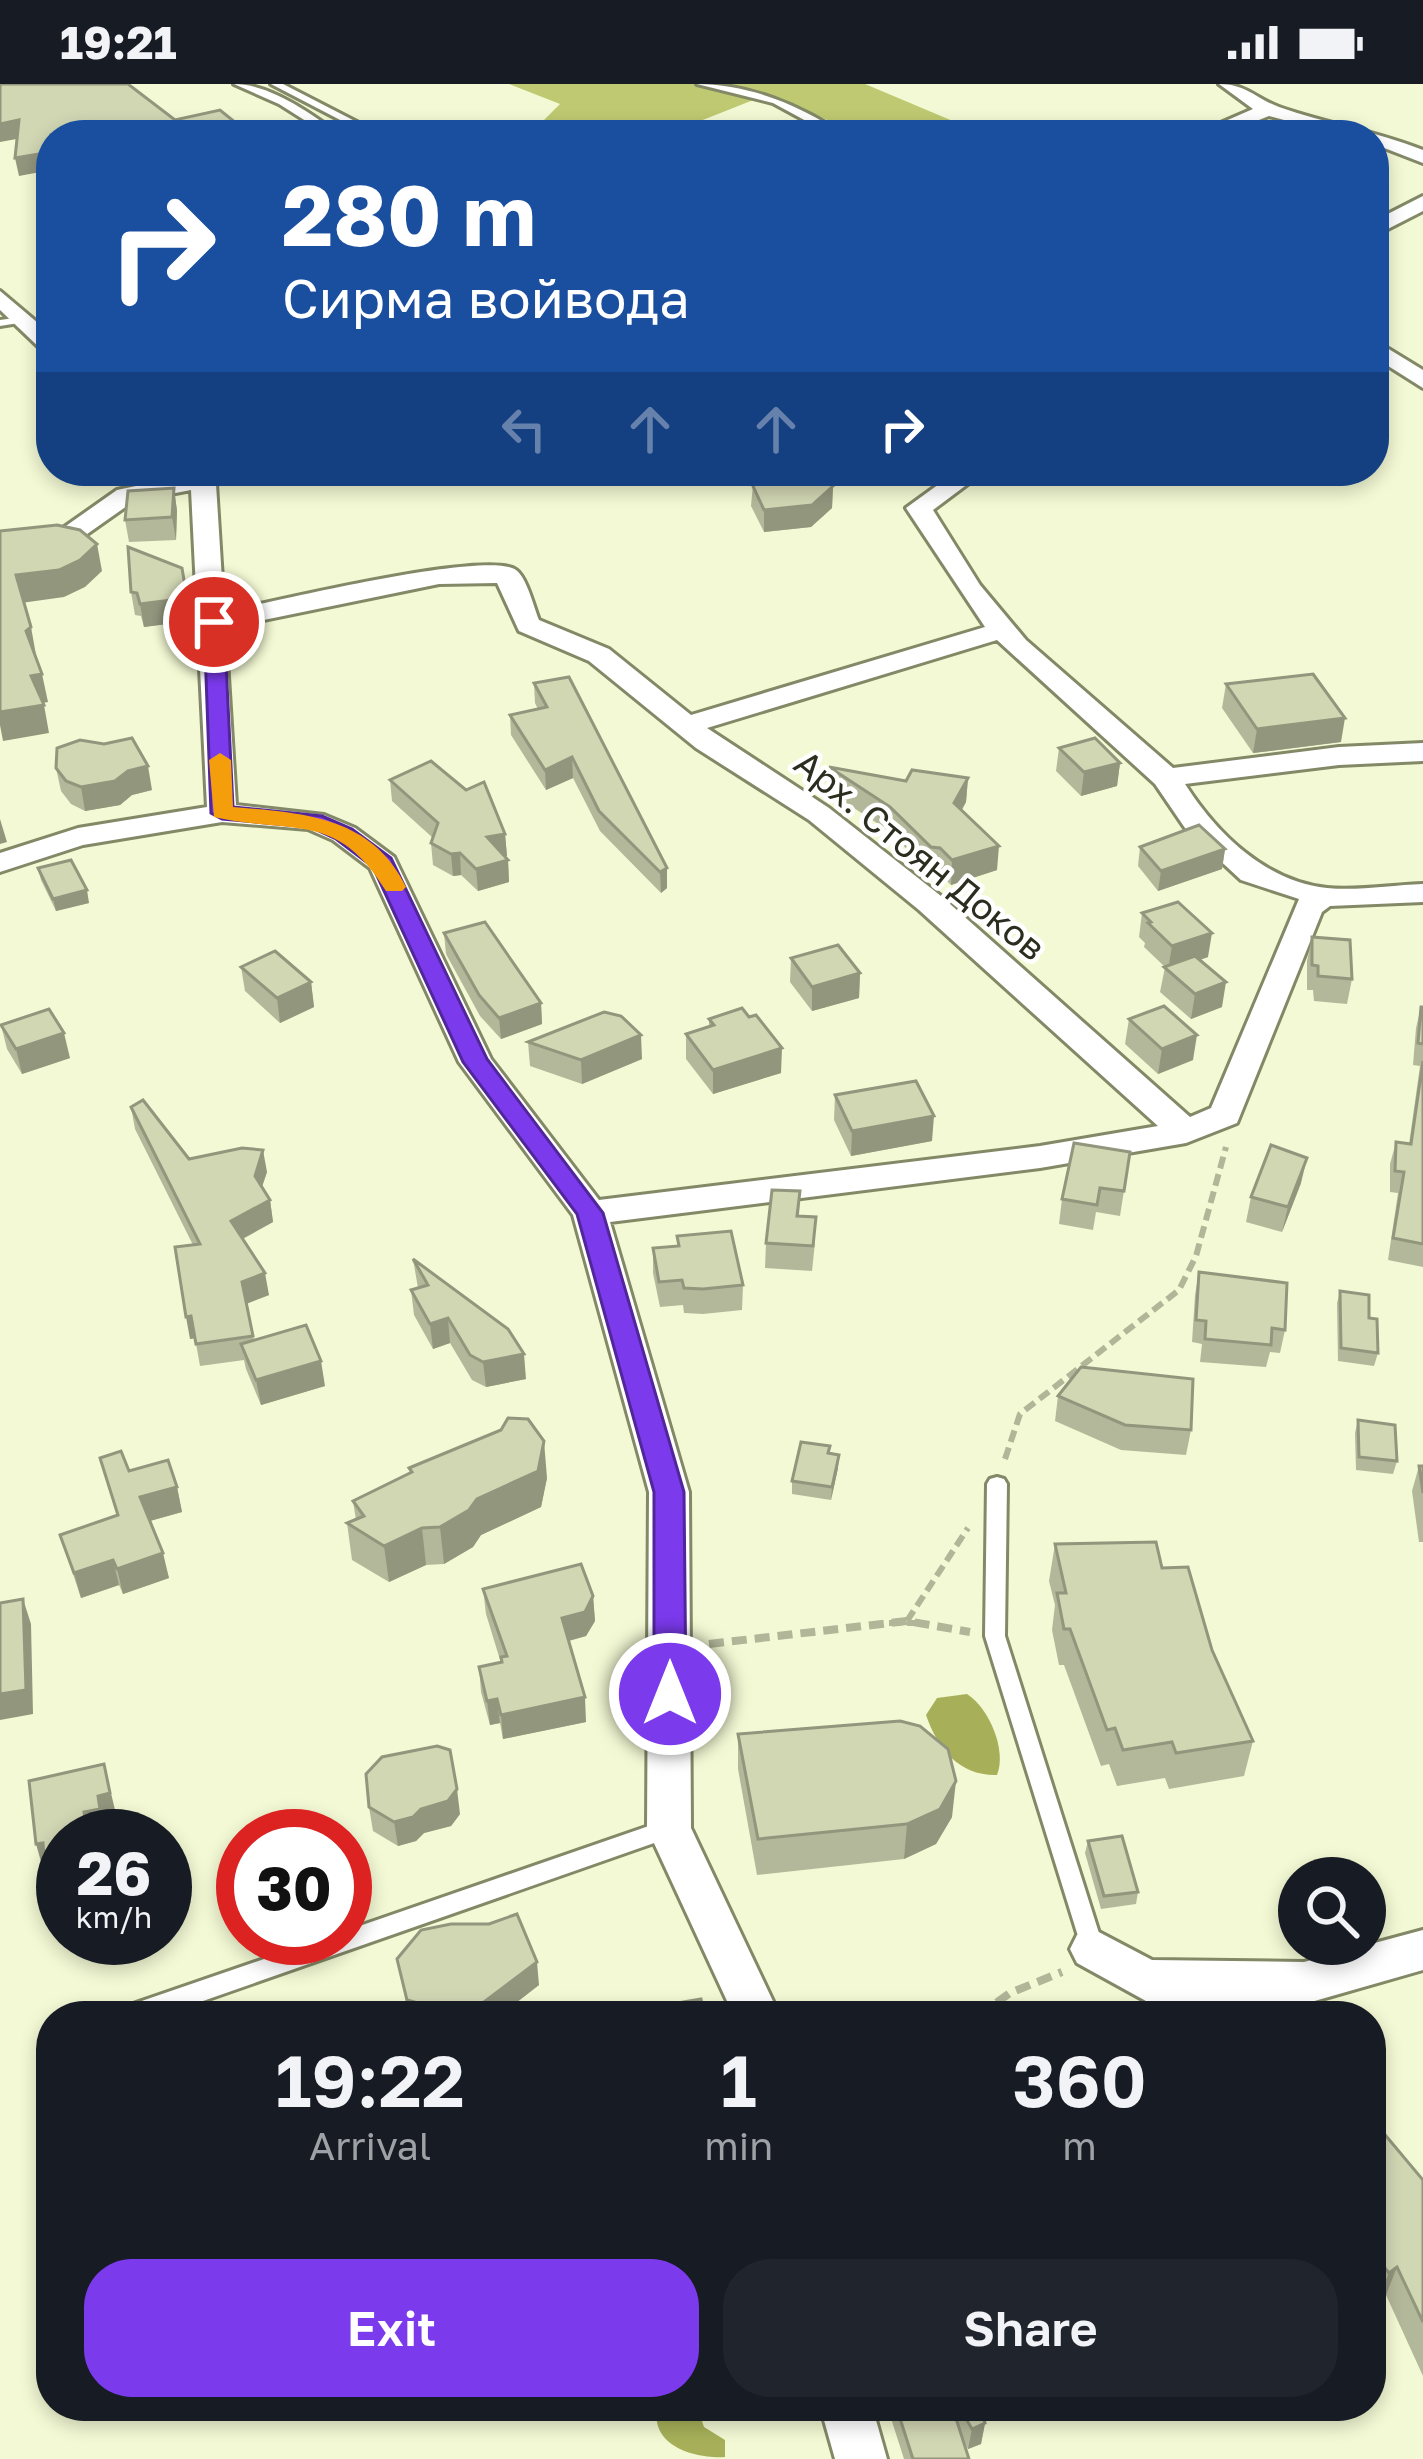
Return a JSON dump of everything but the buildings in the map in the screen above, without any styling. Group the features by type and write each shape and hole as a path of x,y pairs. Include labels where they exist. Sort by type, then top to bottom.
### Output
{"street":[{"path":"1229,84 1268,110 1306,120"},
{"path":"1242,120 1268,110"},
{"path":"1389,143 1423,157"},
{"path":"1389,221 1423,202"},
{"path":"0,298 10,321 36,337"},
{"path":"1389,357 1423,381"},
{"path":"0,548 71,534 126,495 160,486"},
{"path":"207,486 222,813"},
{"path":"951,486 919,508 955,572 1002,630 1166,778 1195,822 1252,874 1323,897 1423,893"},
{"name":"Арх. Стоян Доков","path":"214,622 439,576 492,573 513,580 528,625 599,655 685,726 819,814 930,902 1186,1132"},
{"path":"685,726 1002,630"},
{"path":"1166,778 1339,756 1423,752"},
{"path":"0,862 78,836 222,813 314,821 344,834 383,863 476,1062 590,1213 669,1492 669,1828 750,2001"},
{"path":"590,1213 1040,1157 1186,1132 1225,1115 1308,908 1323,897"},
{"path":"1093,1948 1146,1980 1304,1982 1423,1950"},
{"path":"850,2421 861,2459"}],"lane":[{"path":"239,84 312,120"},
{"path":"276,84 347,120"},
{"path":"701,84 776,101 811,120"},
{"path":"998,1484 994,1636 1093,1948"},
{"path":"173,2001 669,1828"}],"path":[{"path":"908,1621 998,1484 1020,1414 1179,1290 1196,1256 1226,1159 1225,1115"},
{"path":"670,1648 908,1621 994,1636"},
{"path":"999,2001 1072,1968 1093,1948"}],"shaded area":[{"path":"509,84 865,84 950,120 827,120 766,95 703,120 544,120 560,104"},
{"path":"967,1694 994,1730 1000,1754 997,1775 961,1766 937,1739 926,1715 937,1698"},
{"path":"658,2421 702,2421 725,2440 725,2457 688,2452 660,2431"}],"slow traffic":[{"path":"220,760 222,813 269,813 314,821 344,834 383,863 394,887"}],"route":[{"path":"214,622 222,813 269,813 314,821 344,834 383,863 476,1062 590,1213 669,1492 670,1694"}]}
